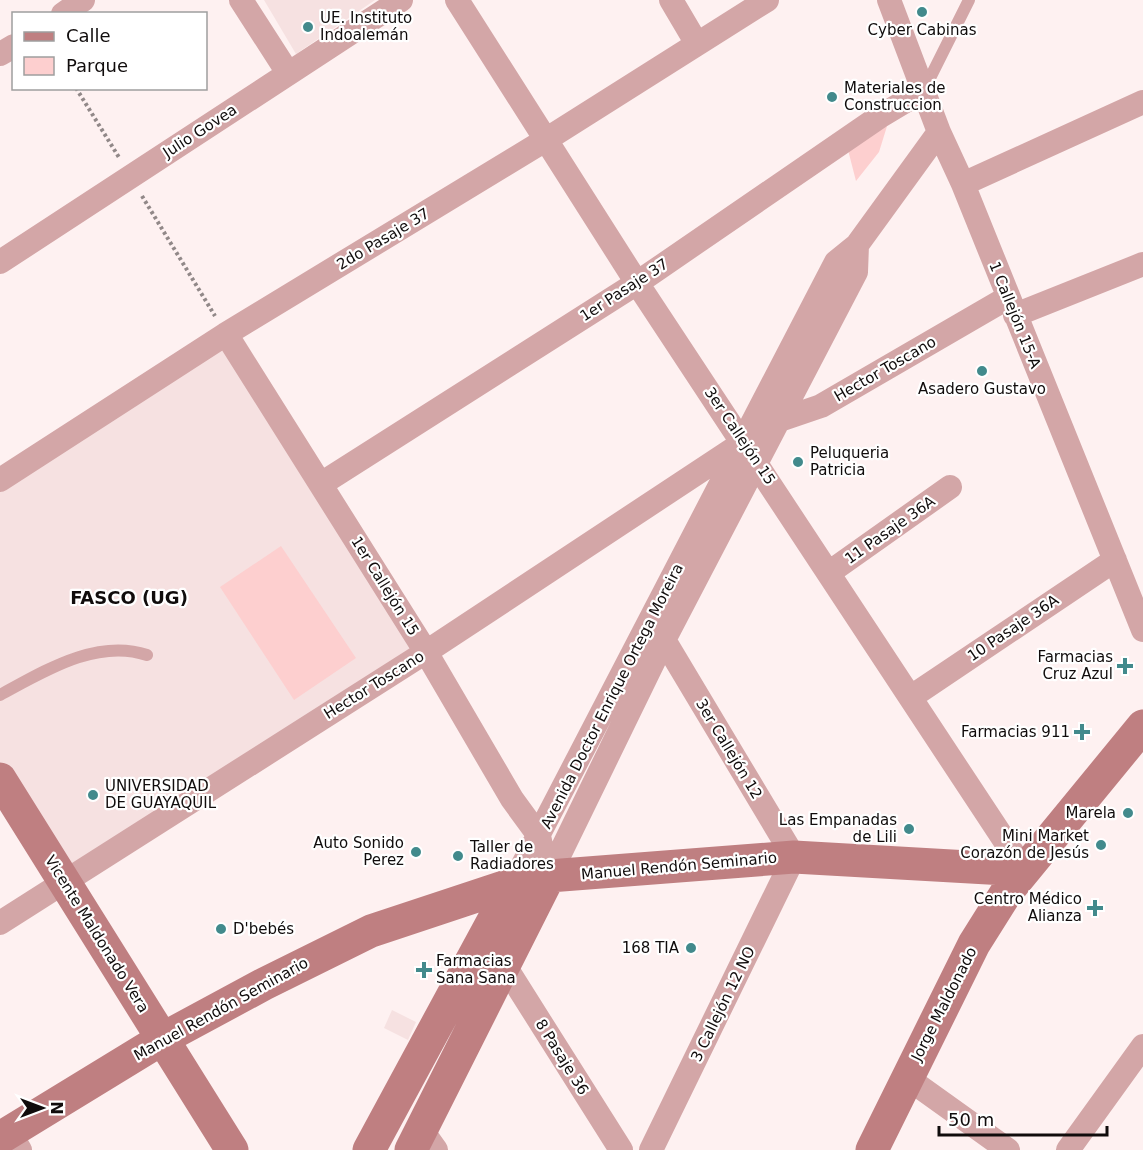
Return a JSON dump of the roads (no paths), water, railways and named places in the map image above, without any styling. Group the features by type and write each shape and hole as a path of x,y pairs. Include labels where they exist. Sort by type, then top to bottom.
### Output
{"street":[{"path":"66,12 83,0"},
{"path":"241,0 288,73"},
{"name":"Julio Govea","path":"0,261 400,0"},
{"name":"3er Callejón 15","path":"456,0 637,283 830,572 1024,870"},
{"path":"671,0 697,44"},
{"name":"2do Pasaje 37","path":"0,480 226,334 547,139 767,0"},
{"name":"1 Callejón 15-A","path":"890,0 939,132 963,184 1143,630"},
{"name":"1er Pasaje 37","path":"321,484 637,283 879,117 924,90"},
{"path":"963,184 1143,102"},
{"name":"Avenida Doctor Enrique Ortega Moreira","path":"369,1150 766,421 856,272 857,245 939,132"},
{"name":"Hector Toscano","path":"766,421 821,406 1011,306 1143,264"},
{"name":"1er Callejón 15","path":"226,334 426,652 512,799 539,836 549,876"},
{"name":"Avenida Doctor Enrique Ortega Moreira","path":"423,1143 503,963 549,876 664,640 750,451"},
{"name":"Hector Toscano","path":"0,923 426,652 750,451"},
{"name":"11 Pasaje 36A","path":"830,572 950,487"},
{"name":"10 Pasaje 36A","path":"911,697 1115,560"},
{"name":"3er Callejón 12","path":"664,640 794,857"},
{"name":"Jorge Maldonado","path":"872,1150 906,1077 974,945 1006,893 1143,726"},
{"name":"Vicente Maldonado Vera","path":"0,779 232,1150"},
{"name":"Manuel Rendón Seminario","path":"10,1140 162,1039 264,984 371,931 513,884 549,876 794,857 1024,870"},
{"name":"3 Callejón 12 NO","path":"651,1150 794,857"},
{"name":"8 Pasaje 36","path":"503,963 621,1150"},
{"path":"1068,1150 1143,1046"},
{"path":"906,1077 1008,1150"}],"lane":[{"path":"924,90 969,0"},
{"path":"0,695 80,657 112,650 147,655"}],"place":[{"name":"Cyber Cabinas","path":"922,12"},
{"name":"UE. Instituto Indoalemán","path":"308,27"},
{"name":"Materiales de Construccion","path":"832,97"},
{"name":"Asadero Gustavo","path":"982,371"},
{"name":"Peluqueria Patricia","path":"798,462"},
{"name":"Farmacias Cruz Azul","path":"1125,666"},
{"name":"Farmacias 911","path":"1082,732"},
{"name":"UNIVERSIDAD DE GUAYAQUIL","path":"93,795"},
{"name":"Marela","path":"1128,813"},
{"name":"Las Empanadas de Lili","path":"909,829"},
{"name":"Mini Market Corazón de Jesús","path":"1101,845"},
{"name":"Auto Sonido Perez","path":"416,852"},
{"name":"Taller de Radiadores","path":"458,856"},
{"name":"Centro Médico Alianza","path":"1095,908"},
{"name":"D'bebés","path":"221,929"},
{"name":"168 TIA","path":"691,948"},
{"name":"Farmacias Sana Sana","path":"424,970"}],"district":[{"name":"FASCO (UG)","path":"129,598"}]}
